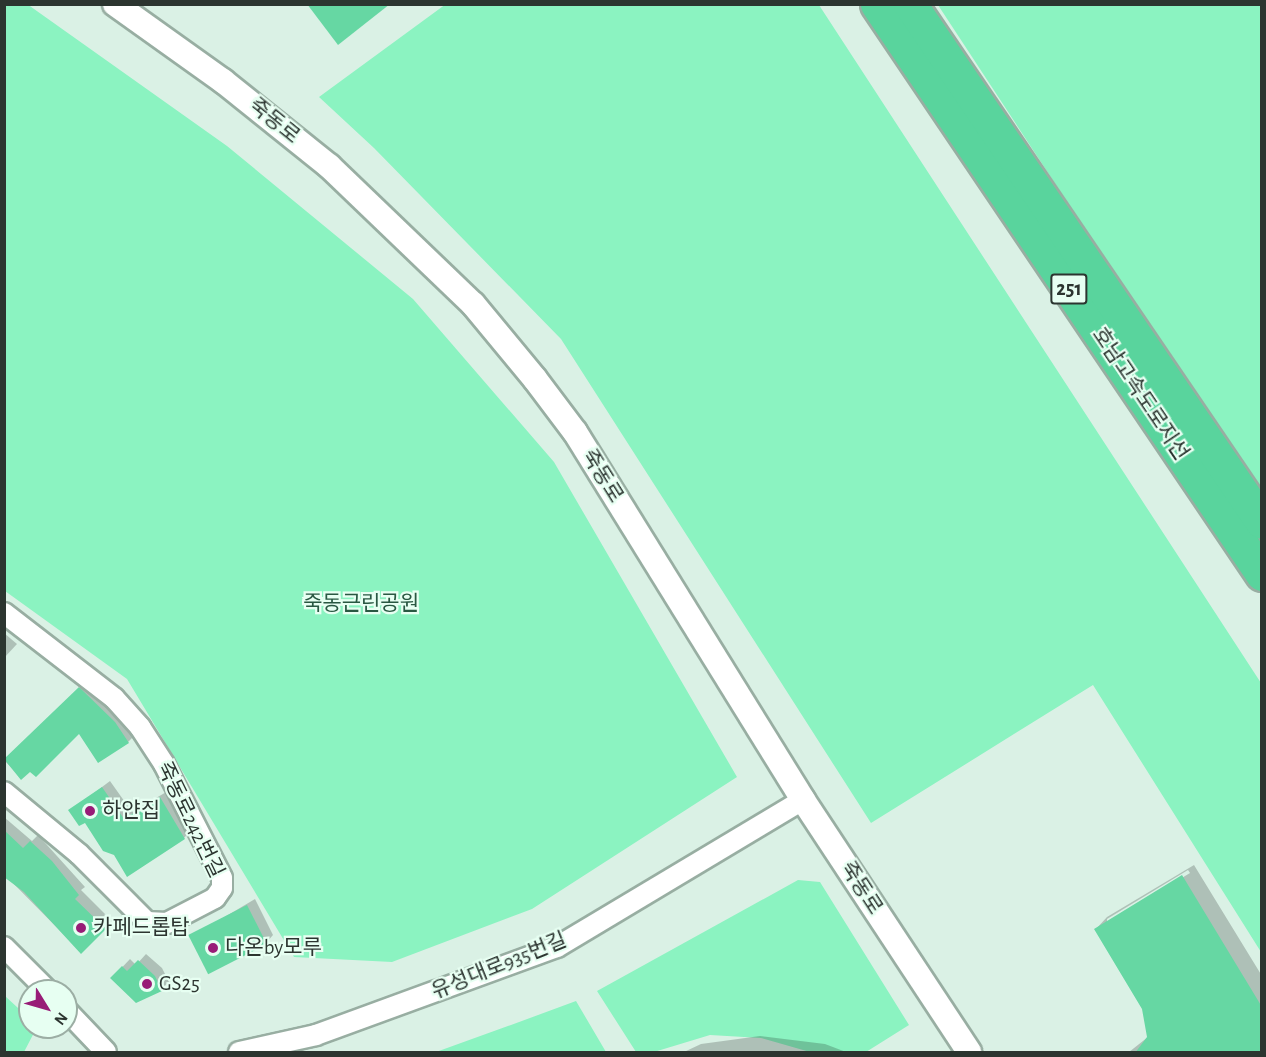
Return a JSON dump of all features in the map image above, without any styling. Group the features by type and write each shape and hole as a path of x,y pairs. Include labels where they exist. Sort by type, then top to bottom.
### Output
{"highway":[{"name":"호남고속도로지선","path":"877,4 1262,574"},
{"name":"호남고속도로지선","path":"910,4 1262,522"}],"street":[{"name":"죽동로","path":"115,4 223,81 329,166 473,304 575,432 803,800 969,1053"},
{"name":"죽동로242번길","path":"4,613 114,698 140,727 164,764 222,878 222,888 215,898 167,923 147,922 79,854 4,792"},
{"name":"유성대로935번길","path":"239,1053 316,1035 557,947 803,800"},
{"path":"4,947 36,979"},
{"path":"78,1023 106,1053"}],"green space":[{"name":"죽동근린공원","path":"27,4 227,146 413,299 554,462 737,777 532,909 392,962 294,957 127,679 5,591 4,5"},
{"path":"446,4 819,5 1261,683 1261,952 1093,685 871,823 561,339 374,148 319,97"},
{"path":"938,5 1261,5 1261,498"},
{"path":"798,880 820,882 909,1025 866,1052 810,1052 761,1038 710,1035 654,1052 636,1052 597,991"},
{"path":"5,996 18,1008 18,1039 31,1039 24,1052 5,1052"},
{"path":"576,1001 606,1052 436,1052 511,1025"}],"building":[{"path":"307,4 390,4 338,45"},
{"path":"79,687 115,722 129,743 98,763 79,734 36,777 30,772 21,780 4,759"},
{"path":"102,787 124,819 160,797 185,839 127,877 114,855 103,851 85,823 79,826 68,810"},
{"path":"4,830 23,848 30,841 52,861 79,895 75,899 106,929 81,954 24,892 4,877"},
{"path":"1182,875 1262,1007 1262,1053 1135,1053 1147,1037 1142,1009 1094,929"},
{"path":"247,905 267,944 208,974 188,935"},
{"path":"138,960 155,976 162,991 136,1003 110,978 122,966 127,971"}],"place":[{"name":"하얀집","path":"90,811"},
{"name":"카페드롭탑","path":"81,928"},
{"name":"다온by모루","path":"213,948"},
{"name":"GS25","path":"147,984"}]}
